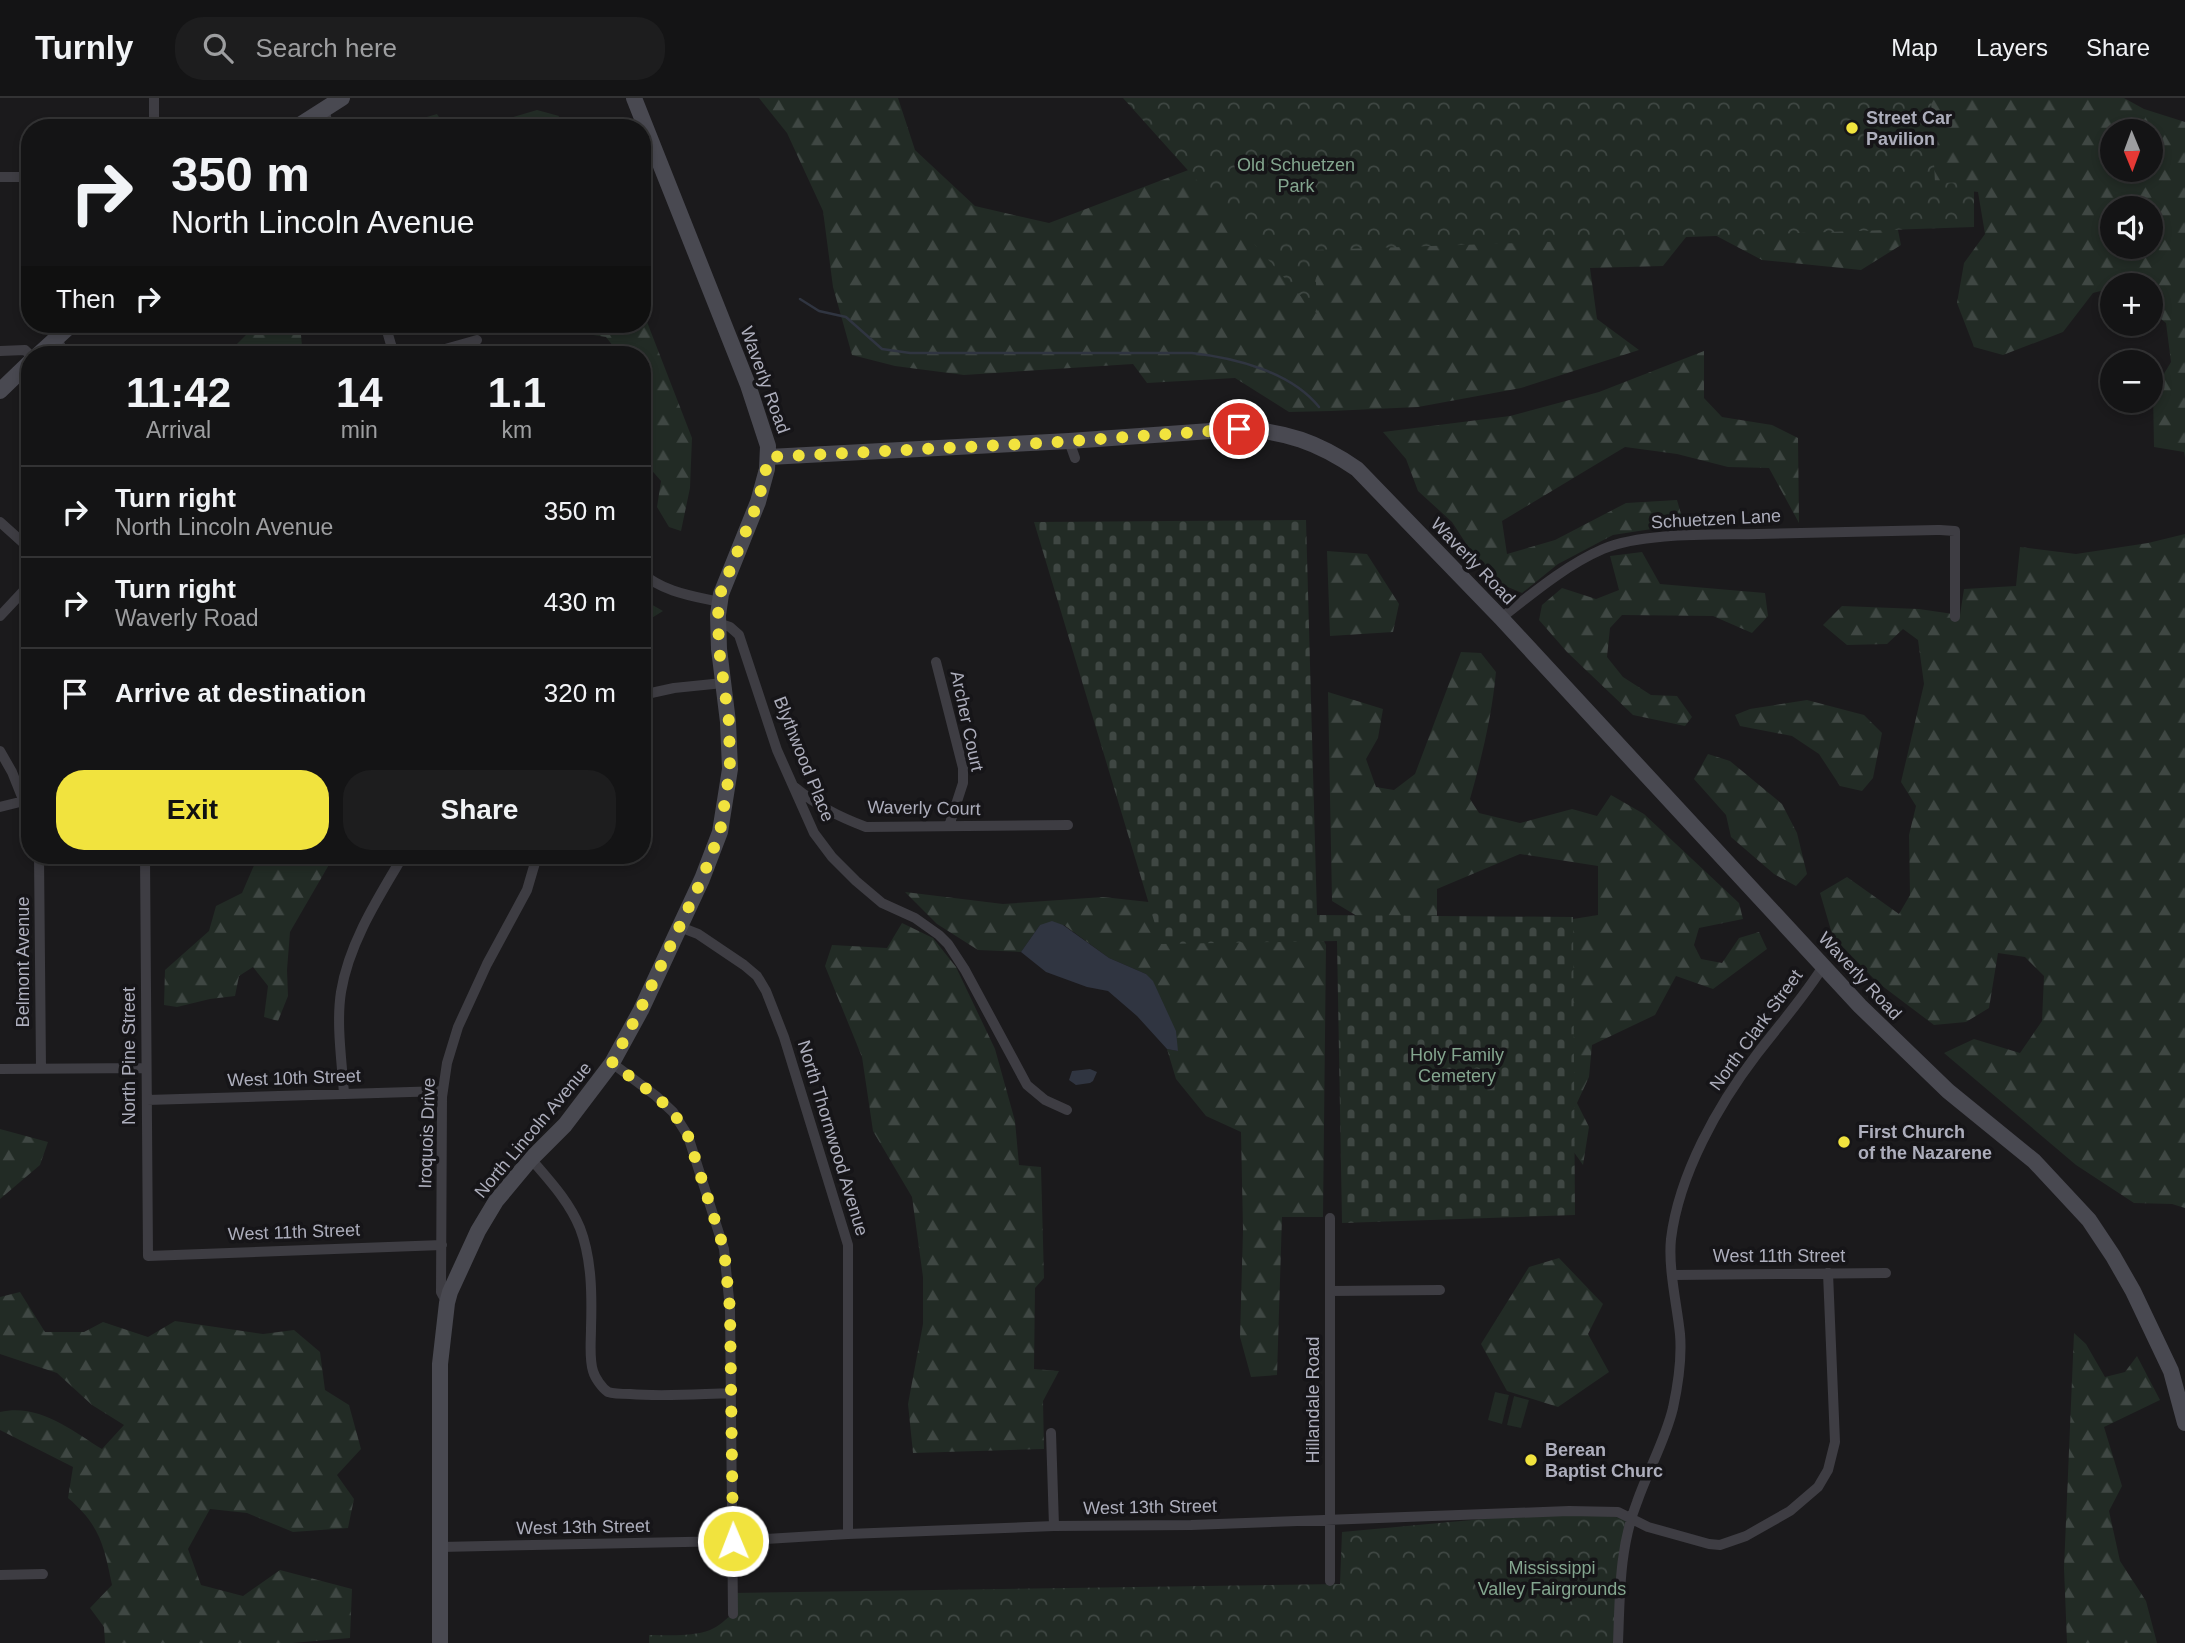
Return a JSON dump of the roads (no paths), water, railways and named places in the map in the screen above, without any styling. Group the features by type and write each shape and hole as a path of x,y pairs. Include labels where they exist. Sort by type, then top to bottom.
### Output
{"street":[{"path":"154,98 154,119"},
{"path":"309,119 342,98"},
{"name":"Waverly Road","path":"634,98 642,119"},
{"path":"324,109 327,119"},
{"name":"Waverly Road","path":"651,141 748,385 765,433 769,457 1226,430 1266,430 1325,448 1357,468 1501,618 1860,1006 1948,1091 2034,1160 2089,1220 2133,1291 2171,1371 2185,1423"},
{"path":"0,177 21,177"},
{"path":"48,346 62,333"},
{"path":"57,338 61,346"},
{"path":"456,346 477,340"},
{"path":"0,351 21,350"},
{"path":"0,391 21,371"},
{"path":"1069,441 1075,458"},
{"name":"North Lincoln Avenue","path":"440,1643 440,1364 447,1303 459,1268 496,1201 531,1158 565,1125 612,1063 702,879 720,832 730,769 729,722 718,623 720,594 758,502 769,457"},
{"path":"0,522 21,541"},
{"name":"Schuetzen Lane","path":"1501,618 1564,571 1603,549 1625,542 1722,534 1955,531 1955,617"},
{"path":"651,580 675,592 719,602"},
{"path":"0,616 21,594"},
{"name":"Blythwood Place","path":"718,623 730,627 739,635 777,750 814,833 848,873 882,903 915,918 948,944 965,970 1027,1085 1045,1100 1067,1110"},
{"name":"Archer Court","path":"936,662 963,768 963,783 948,826"},
{"path":"651,693 723,683"},
{"path":"0,751 21,790"},
{"name":"Waverly Court","path":"791,785 836,816 866,827 1068,825"},
{"path":"0,807 21,802"},
{"name":"Belmont Avenue","path":"39,864 41,1068"},
{"name":"North Pine Street","path":"145,864 148,1256"},
{"path":"344,1094 341,996 344,978 373,906 398,864"},
{"name":"Iroquois Drive","path":"447,1303 441,1292 443,1091 447,1063 458,1027 487,964 527,890 535,864"},
{"name":"North Thornwood Avenue","path":"680,926 698,934 744,965 757,976 766,991 784,1037 840,1215 848,1245 848,1534"},
{"name":"North Clark Street","path":"1618,1643 1621,1566 1631,1519 1664,1438 1673,1408 1680,1358 1671,1240 1679,1201 1688,1174 1734,1086 1808,991 1824,965"},
{"path":"612,1063 673,1112 688,1136 724,1249 730,1309 733,1614"},
{"path":"0,1069 146,1068"},
{"name":"West 10th Street","path":"147,1100 443,1091"},
{"path":"531,1158 555,1186 581,1229 592,1294 591,1356 592,1370 597,1380 608,1392 619,1394 649,1396 731,1393"},
{"name":"Hillandale Road","path":"1330,1218 1330,1581"},
{"name":"West 11th Street","path":"148,1256 442,1245"},
{"name":"West 13th Street","path":"440,1547 733,1541 1054,1526 1191,1525 1569,1511 1618,1511 1648,1527 1720,1545 1746,1536 1790,1511 1818,1487 1828,1470 1835,1442 1828,1273"},
{"name":"West 11th Street","path":"1673,1275 1886,1273"},
{"path":"1330,1291 1440,1290"},
{"path":"1051,1433 1054,1526"},
{"path":"0,1574 43,1574"}],"water":[{"path":"1052,921 1063,925 1109,958 1146,974 1153,981 1176,1031 1178,1051 1167,1049 1137,1016 1108,991 1087,987 1046,972 1021,952 1040,925"},
{"path":"1090,1069 1097,1072 1090,1083 1076,1085 1069,1080 1072,1071"}],"waterway":[{"path":"800,299 819,311 846,317 882,349 910,353 1192,353 1244,363 1278,376 1294,384 1319,407"}],"place":[{"name":"Street Car Pavilion","path":"1852,128"},
{"name":"First Church of the Nazarene","path":"1844,1142"},
{"name":"Berean Baptist Churc","path":"1531,1460"}],"park label":[{"name":"Old Schuetzen Park","path":"1296,175"},
{"name":"Holy Family Cemetery","path":"1457,1065"},
{"name":"Mississippi Valley Fairgrounds","path":"1552,1578"}]}
